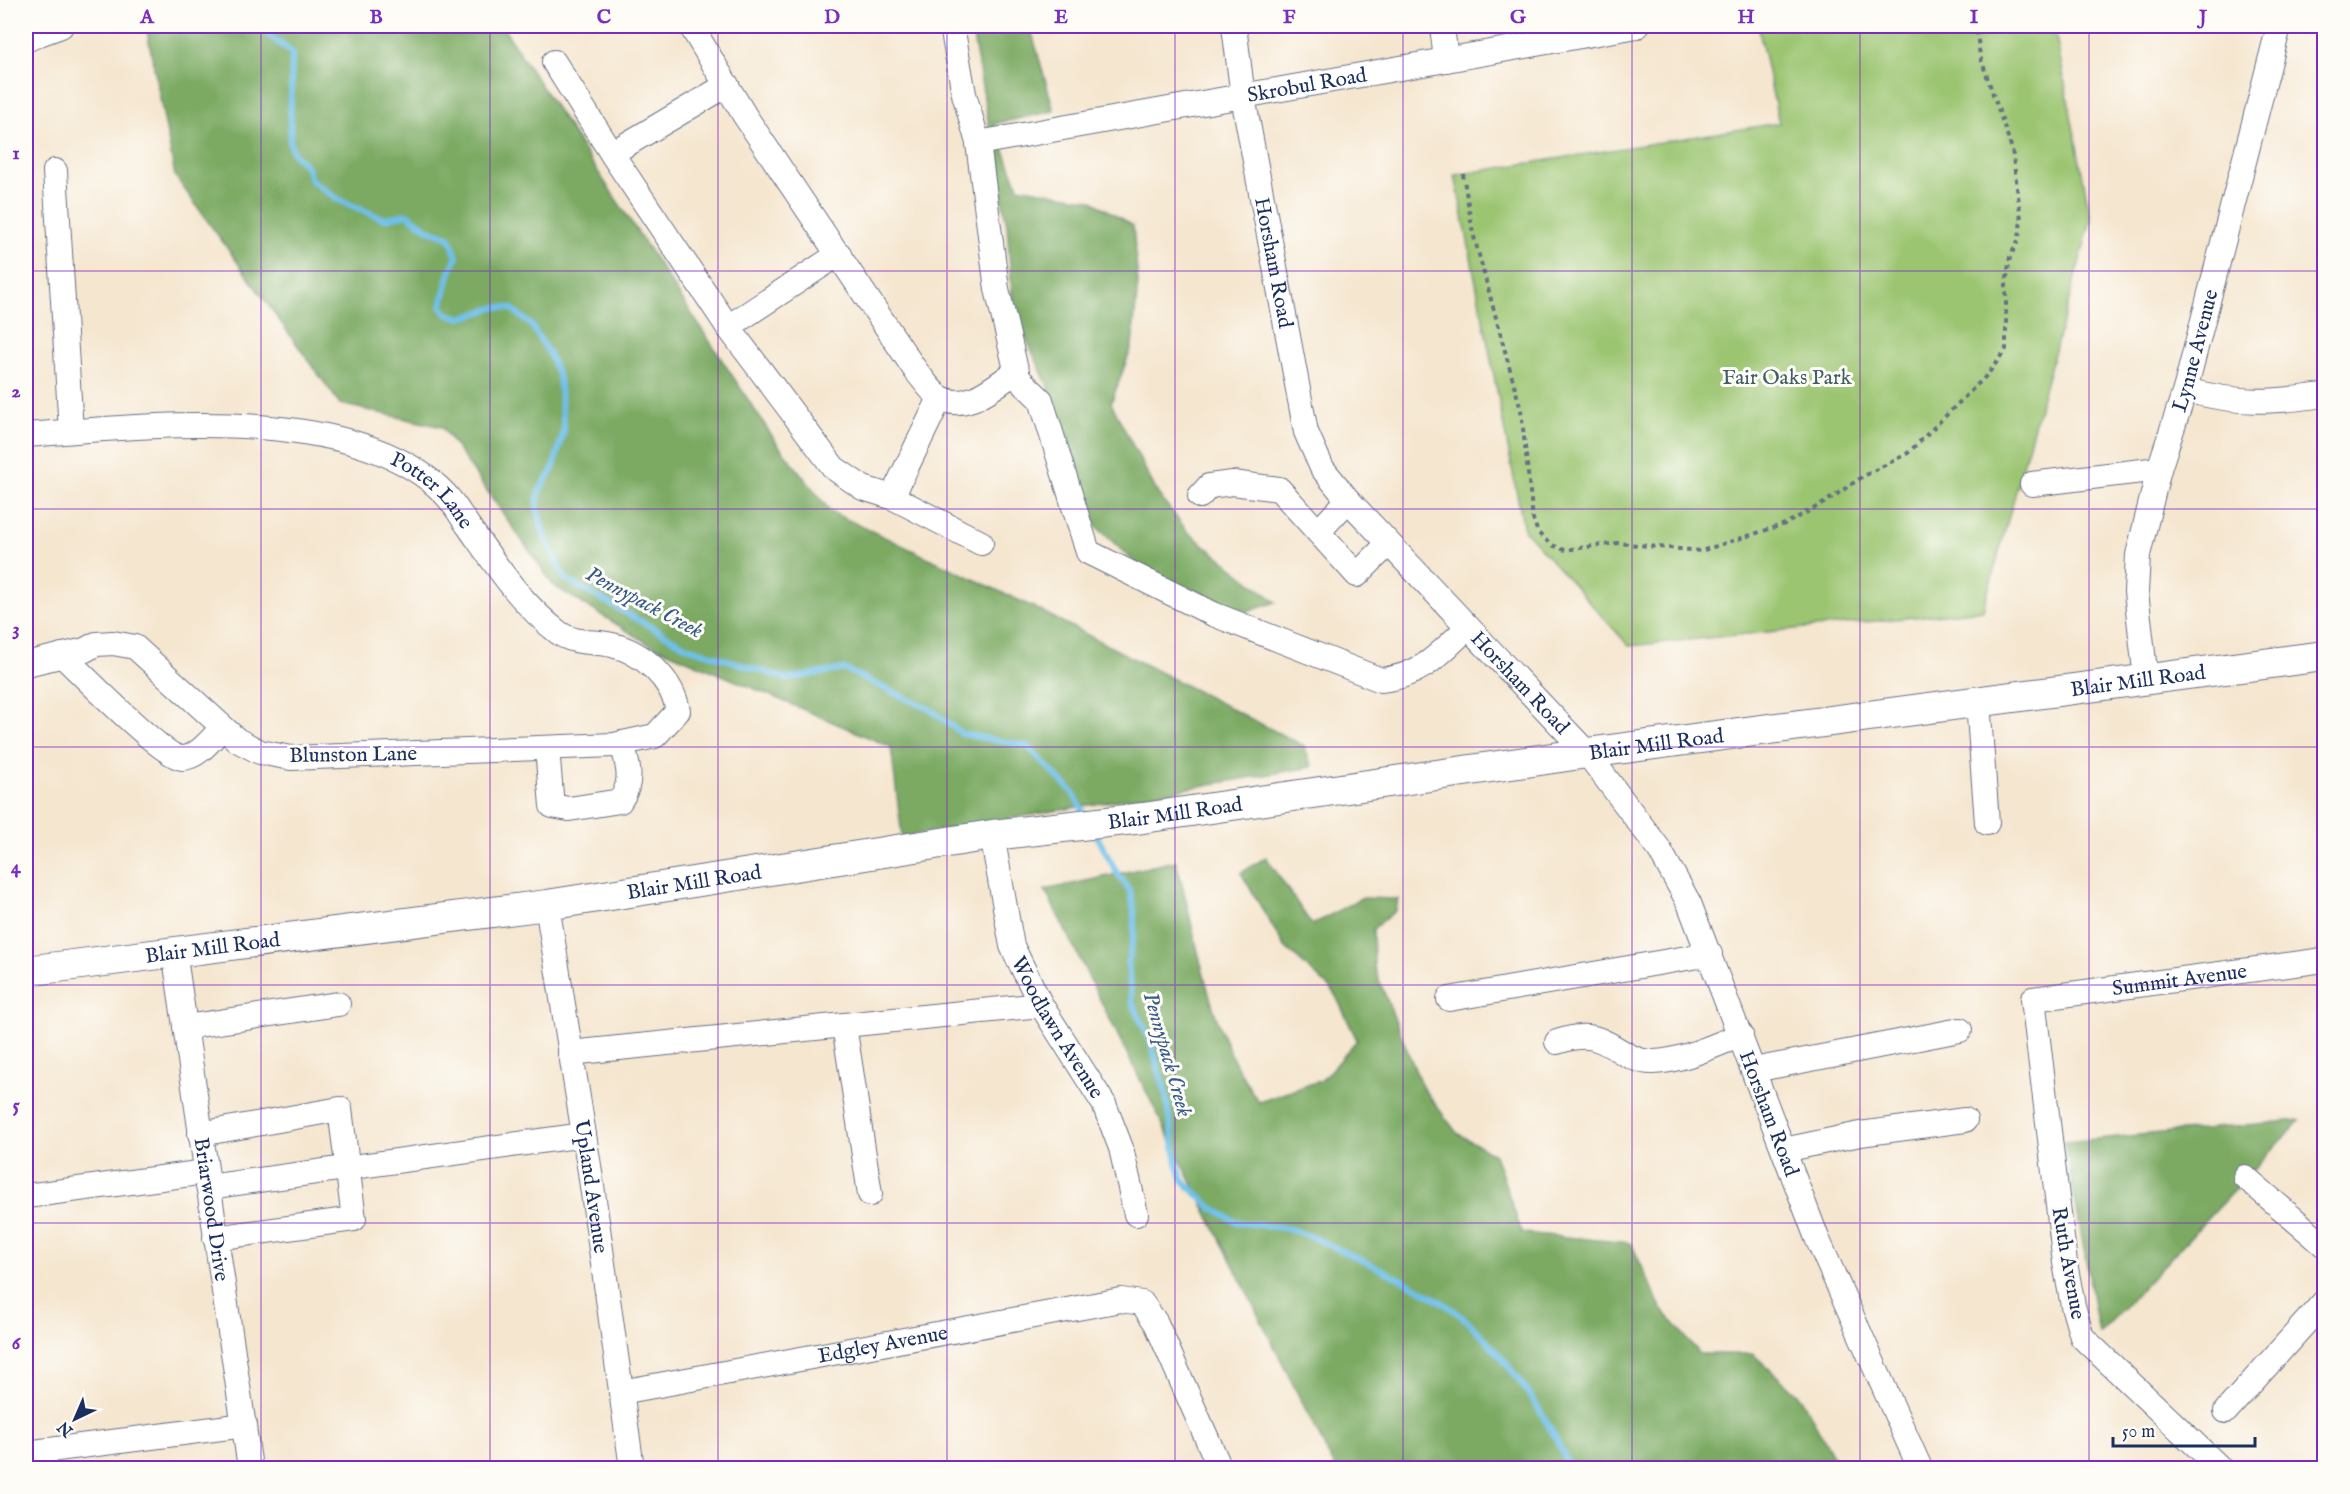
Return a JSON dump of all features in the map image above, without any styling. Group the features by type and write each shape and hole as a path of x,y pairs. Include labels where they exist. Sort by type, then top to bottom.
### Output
{"main road":[{"name":"Blair Mill Road","path":"26,971 547,905 992,835 1143,818 1587,753 2325,656"}],"street":[{"path":"691,26 727,85 916,370 940,398 970,402 1017,371"},
{"path":"952,26 964,94 978,143 998,289 1018,378 1041,400 1088,552 1213,614 1381,680 1400,678 1419,671 1468,627"},
{"name":"Horsham Road","path":"1234,26 1243,97 1306,432 1322,468 1388,544 1587,753 1659,849 1689,903 1817,1238 1920,1468"},
{"path":"1442,26 1446,60"},
{"name":"Skrobul Road","path":"978,143 1637,26"},
{"name":"Lynne Avenue","path":"2146,680 2136,592 2138,555 2159,469 2185,390 2279,26"},
{"path":"554,62 728,327 834,468 863,488 892,497 981,543"},
{"path":"612,153 727,85"},
{"path":"55,171 71,431"},
{"path":"728,327 839,254"},
{"path":"2185,390 2247,402 2269,403 2325,395"},
{"path":"892,497 940,398"},
{"name":"Potter Lane","path":"26,435 183,423 311,432 377,451 409,465 445,494 521,598 542,620 567,639 613,645 634,653 654,668 675,695 678,711 670,723 655,736 618,744"},
{"path":"2032,484 2159,469"},
{"path":"1200,496 1209,486 1233,483 1279,489 1357,575 1388,544"},
{"path":"1318,532 1348,500"},
{"name":"Blunston Lane","path":"26,664 96,644 113,643 135,647 237,740 260,752 291,758 618,744"},
{"path":"62,655 156,743 174,756 184,758 197,753 222,728"},
{"path":"1978,702 1987,823"},
{"path":"547,748 552,806 569,809 620,801 629,788 627,763 618,744"},
{"name":"Woodlawn Avenue","path":"992,835 1012,946 1041,1005 1104,1104 1120,1148 1136,1214"},
{"name":"Upland Avenue","path":"547,905 584,1135 632,1468"},
{"name":"Briarwood Drive","path":"174,951 215,1238 246,1425 250,1468"},
{"path":"1449,999 1710,954"},
{"name":"Summit Avenue","path":"2033,999 2325,960"},
{"name":"Ruth Avenue","path":"2033,999 2065,1263 2073,1306 2082,1337 2220,1468"},
{"path":"185,1027 338,1004"},
{"path":"570,1053 1041,1005"},
{"path":"844,1025 870,1194"},
{"path":"1754,1070 1960,1030"},
{"path":"1557,1042 1581,1036 1597,1039 1640,1060 1652,1062 1694,1053 1741,1035"},
{"path":"200,1134 340,1109 354,1219 215,1238"},
{"path":"1784,1150 1860,1134 1965,1120"},
{"path":"26,1196 348,1167 584,1135"},
{"path":"2245,1177 2325,1245"},
{"name":"Edgley Avenue","path":"621,1392 1121,1300 1142,1304 1156,1323 1220,1468"},
{"path":"2226,1411 2325,1302"},
{"path":"26,1453 246,1425"}],"path":[{"path":"1462,174 1473,233 1521,410 1533,519 1539,532 1552,545 1565,550 1617,543 1701,551 1785,524 1824,503 1862,477 1908,453 1988,374 2006,349 2006,284 2010,257 2019,239 2021,219 2012,149 1980,56 1976,26"}],"green space":[{"path":"146,26 502,26 776,442 831,512 1031,606 1304,746 1312,767 902,837 891,747 647,643 554,586 442,427 340,404 175,176"},
{"path":"971,26 1030,26 1054,111 994,124 1018,187 1091,200 1133,226 1138,283 1132,346 1111,403 1158,494 1188,532 1276,602 1247,612 1141,568 1096,526 1048,386 1013,310 1007,225"},
{"name":"Fair Oaks Park","path":"1758,26 2054,26 2091,220 1983,610 1629,646 1524,530 1455,175 1779,123"},
{"path":"1266,857 1312,925 1361,898 1398,899 1396,910 1373,929 1374,967 1422,1087 1457,1133 1495,1155 1522,1233 1631,1243 1661,1308 1700,1354 1753,1354 1802,1399 1839,1468 1335,1468 1045,890 1176,861 1216,1016 1241,1075 1259,1102 1322,1080 1357,1040 1334,992 1284,946 1241,873"},
{"path":"2300,1120 2099,1334 2065,1142"}],"waterway":[{"name":"Pennypack Creek","path":"257,26 292,53 290,144 294,154 307,167 311,180 339,200 384,219 407,214 429,230 449,237 457,257 450,271 441,306 447,314 461,318 497,307 511,308 531,325 549,353 559,378 564,430 553,469 539,491 537,508 544,536 565,579 687,647 787,679 844,669 931,710 962,734 1027,746 1073,793 1086,817"},
{"name":"Pennypack Creek","path":"1094,831 1117,873 1130,891 1134,910 1134,935 1128,962 1132,1002 1150,1040 1165,1091 1177,1163 1183,1181 1211,1207 1236,1222 1291,1229 1312,1237 1379,1268 1443,1303 1461,1316 1499,1354 1516,1377 1548,1424 1569,1468"}]}
